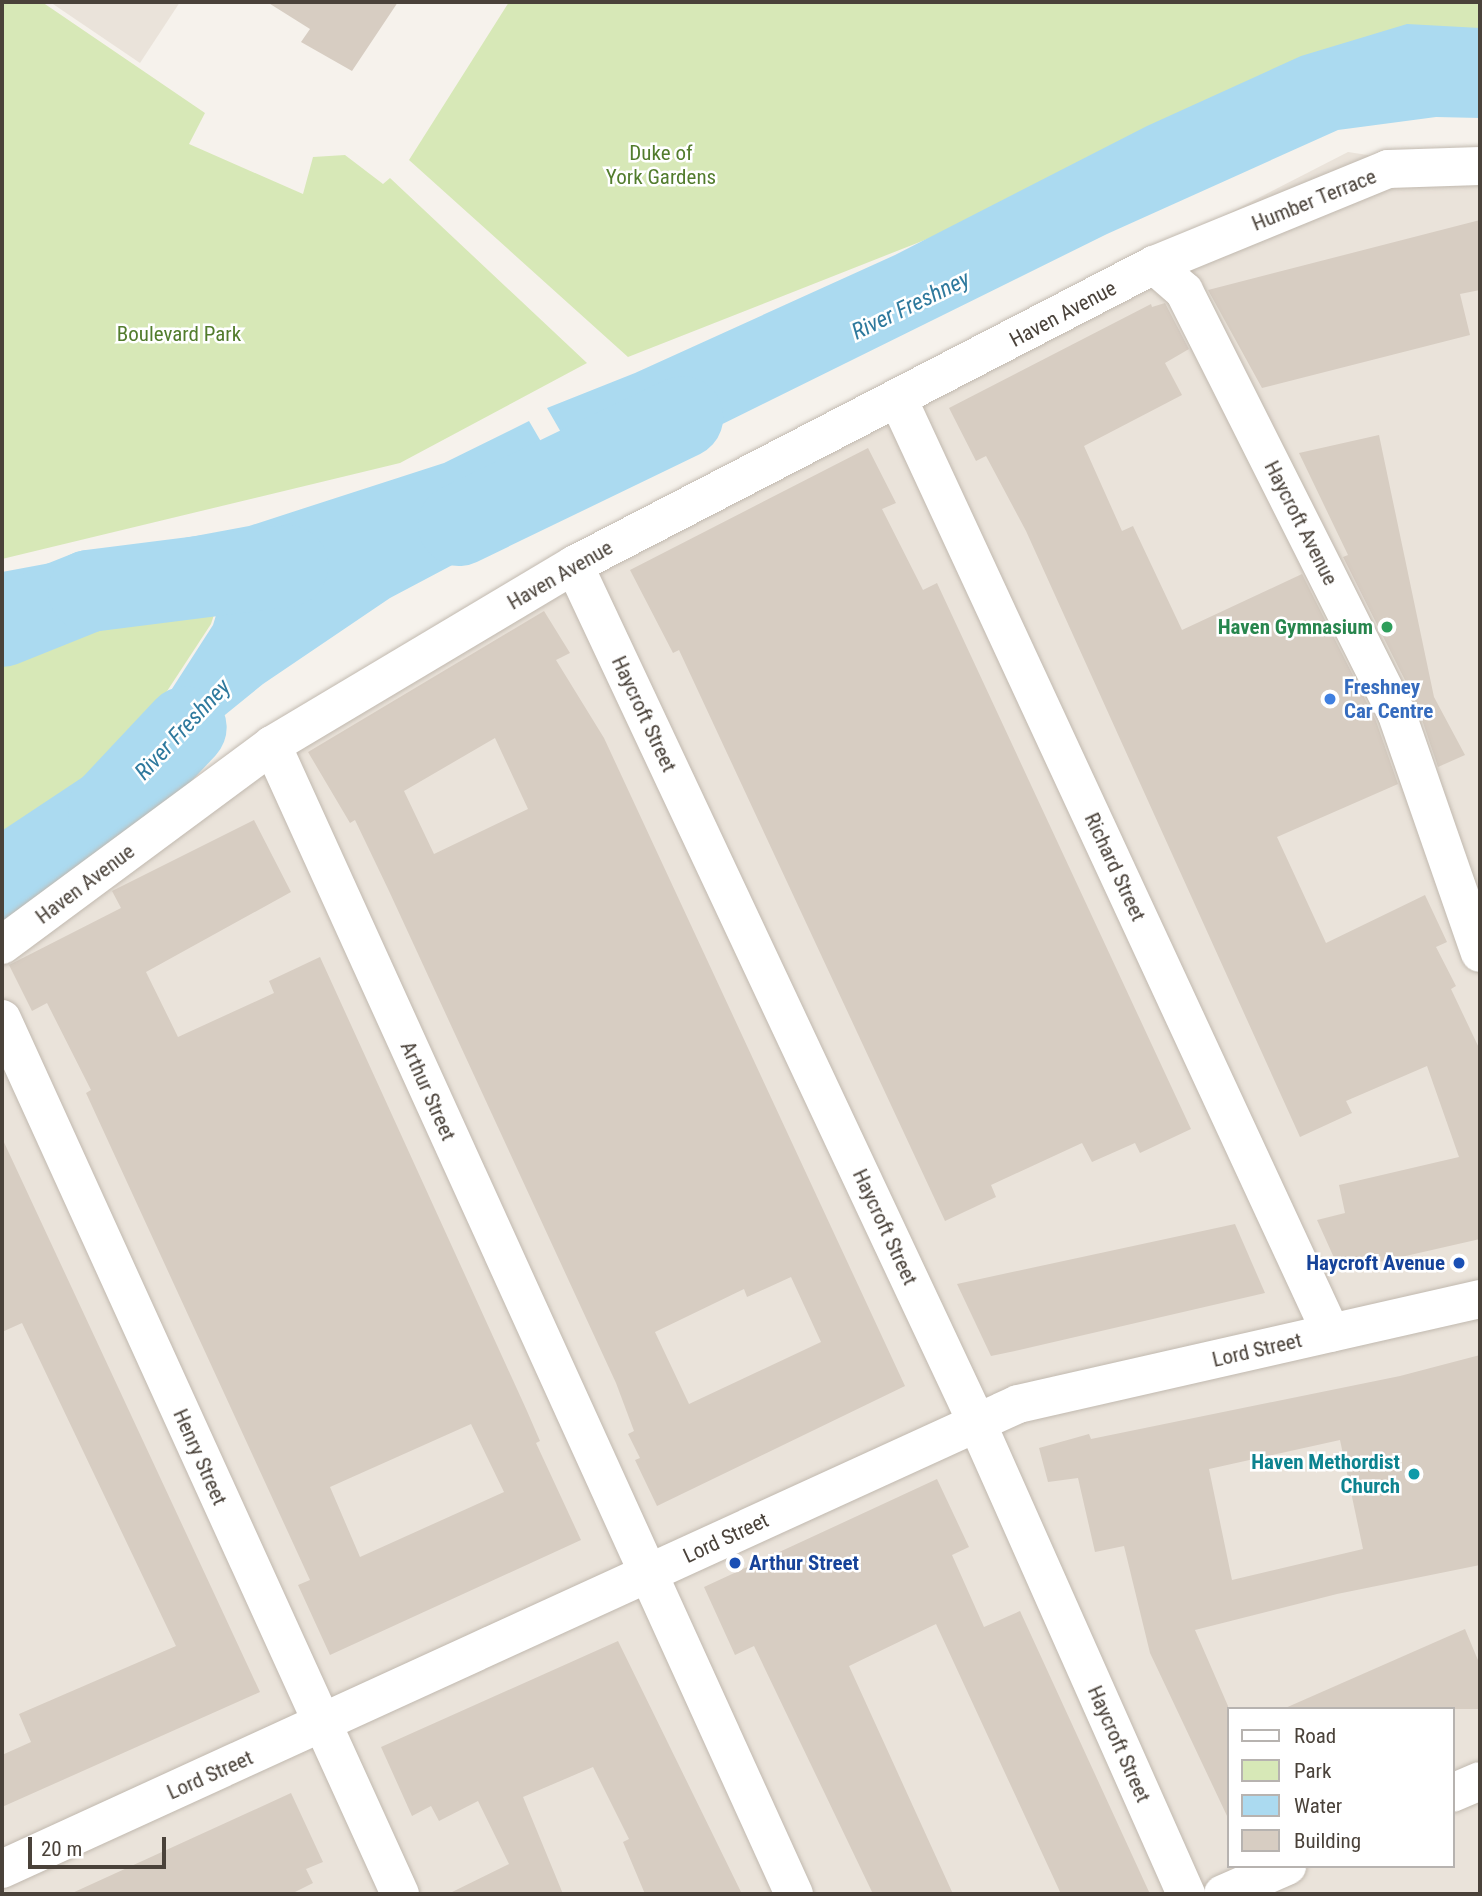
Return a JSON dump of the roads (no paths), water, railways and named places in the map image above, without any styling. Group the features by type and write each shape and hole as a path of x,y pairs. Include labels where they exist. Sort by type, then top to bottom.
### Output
{"street":[{"name":"Humber Terrace","path":"1154,265 1388,169 1480,166"},
{"name":"Haven Avenue","path":"2,945 272,745 574,565 899,401 1154,265"},
{"name":"Haycroft Avenue","path":"1154,265 1184,291 1396,712 1480,953"},
{"name":"Richard Street","path":"899,401 1331,1333"},
{"name":"Haycroft Street","path":"574,565 976,1421 1186,1894"},
{"name":"Arthur Street","path":"272,745 794,1894"},
{"name":"Henry Street","path":"2,1019 400,1894"},
{"name":"Lord Street","path":"2,1869 322,1725 976,1421 1018,1404 1480,1299"},
{"path":"1454,1792 1480,1781"},
{"path":"1223,1894 1282,1868"},
{"path":"2,1887 5,1894"}],"water":[{"path":"1407,24 1480,28 1480,118 1436,117 1338,130 1107,234 593,488 547,408 635,373 895,255 1147,126 1301,56"},
{"path":"529,421 575,500 390,598 263,684 109,809 2,880 2,844 81,793 159,709 213,625 225,586 173,580 89,591 2,626 2,572 249,526 444,463"}],"waterway":[{"name":"River Freshney","path":"459,525 682,417"},
{"name":"River Freshney","path":"2,626 89,591 287,566"},
{"name":"River Freshney","path":"2,880 109,809 186,727"}],"place":[{"name":"Haven Gymnasium","path":"1387,627"},
{"name":"Freshney Car Centre","path":"1330,699"},
{"name":"Haycroft Avenue","path":"1459,1263"},
{"name":"Haven Methordist Church","path":"1414,1474"},
{"name":"Arthur Street","path":"735,1563"}],"park label":[{"name":"Duke of York Gardens","path":"661,165"},
{"name":"Boulevard Park","path":"179,334"}]}
